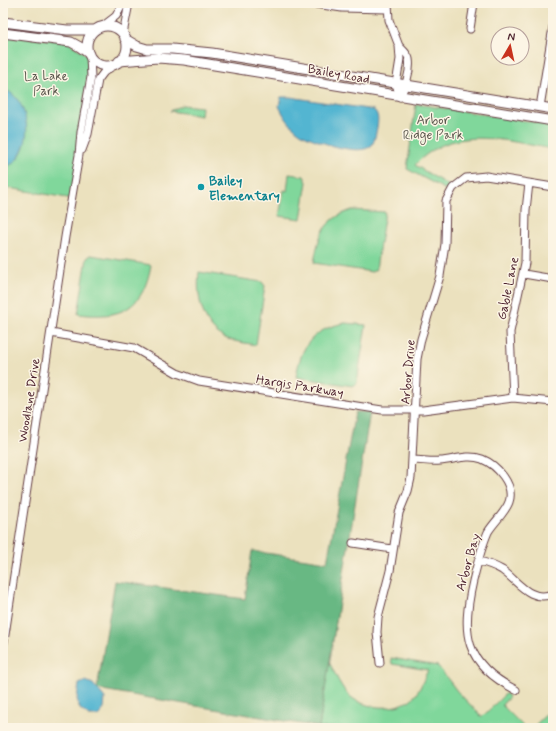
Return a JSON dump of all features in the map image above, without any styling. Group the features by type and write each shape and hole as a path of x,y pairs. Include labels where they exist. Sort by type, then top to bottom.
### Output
{"main road":[{"path":"3,22 58,30 114,27 124,36 125,53 118,62 103,65 71,42 3,33"},
{"path":"90,56 87,43 90,36 99,28"},
{"name":"Bailey Road","path":"124,36 141,48 212,54 553,109"},
{"name":"Bailey Road","path":"118,62 158,58 184,60 553,121"}],"street":[{"path":"99,28 116,16 123,3"},
{"path":"124,36 129,3"},
{"path":"309,3 342,8 388,6 390,22 399,46 409,59 401,85 400,96"},
{"path":"470,29 474,3"},
{"path":"540,107 551,50 553,27"},
{"name":"Woodlane Drive","path":"3,648 79,155 81,132 91,77 90,56"},
{"name":"Woodlane Drive","path":"79,155 88,134 98,80 104,72 118,62"},
{"name":"Arbor Drive","path":"380,664 377,632 378,617 390,571 392,549 399,513 408,491 413,460 417,359 421,339 440,276 445,244 446,201 450,192 462,181 478,176 553,187"},
{"name":"Gable Lane","path":"513,398 510,332 524,274 527,247 526,210 529,183"},
{"path":"524,274 553,279"},
{"name":"Hargis Parkway","path":"51,333 134,348 177,373 199,381 371,409 415,411 513,398 553,402"},
{"name":"Arbor Bay","path":"413,460 438,461 466,457 477,458 489,463 504,478 509,487 509,502 488,533 479,561 466,614 470,643 478,659 490,674 516,690"},
{"path":"353,543 392,549"},
{"path":"479,561 501,570 528,592 542,596 553,594"}],"green space":[{"name":"La Lake Park","path":"3,36 67,41 90,57 73,199 3,187"},
{"name":"Arbor Ridge Park","path":"416,104 553,125 553,149 498,139 480,138 463,139 446,144 430,152 415,165 449,186 446,190 407,169"},
{"path":"182,105 202,107 201,116 170,111"},
{"path":"289,174 304,176 307,182 301,219 279,216 284,190 287,191"},
{"path":"352,210 385,212 376,269 372,272 314,263 318,244 324,229 335,218"},
{"path":"91,255 151,265 147,280 136,302 118,313 106,315 78,314 87,258"},
{"path":"199,272 262,282 265,286 256,345 225,338 217,333 211,326 202,310 198,281"},
{"path":"345,323 366,325 357,383 353,386 296,377 301,356 310,340 325,329"},
{"path":"355,412 370,412 319,727 97,689 115,581 245,599 252,551 327,562"},
{"path":"391,658 438,666 457,691 482,717 506,693 509,697 502,705 525,728 319,728 329,662 347,694 357,701 372,706 388,707 403,704 410,700 419,690 428,670 392,664"},
{"path":"553,708 553,728 532,728"}],"water":[{"path":"3,89 13,95 20,104 25,116 27,128 21,153 14,162 3,168"},
{"path":"281,97 290,97 374,110 377,114 378,120 376,134 372,145 366,149 348,149 327,144 302,134 288,122 283,114 279,106"},
{"path":"86,681 93,684 105,698 104,709 98,716 89,716 80,709 77,699 79,684"}],"place":[{"name":"Bailey Elementary","path":"201,187"}]}
